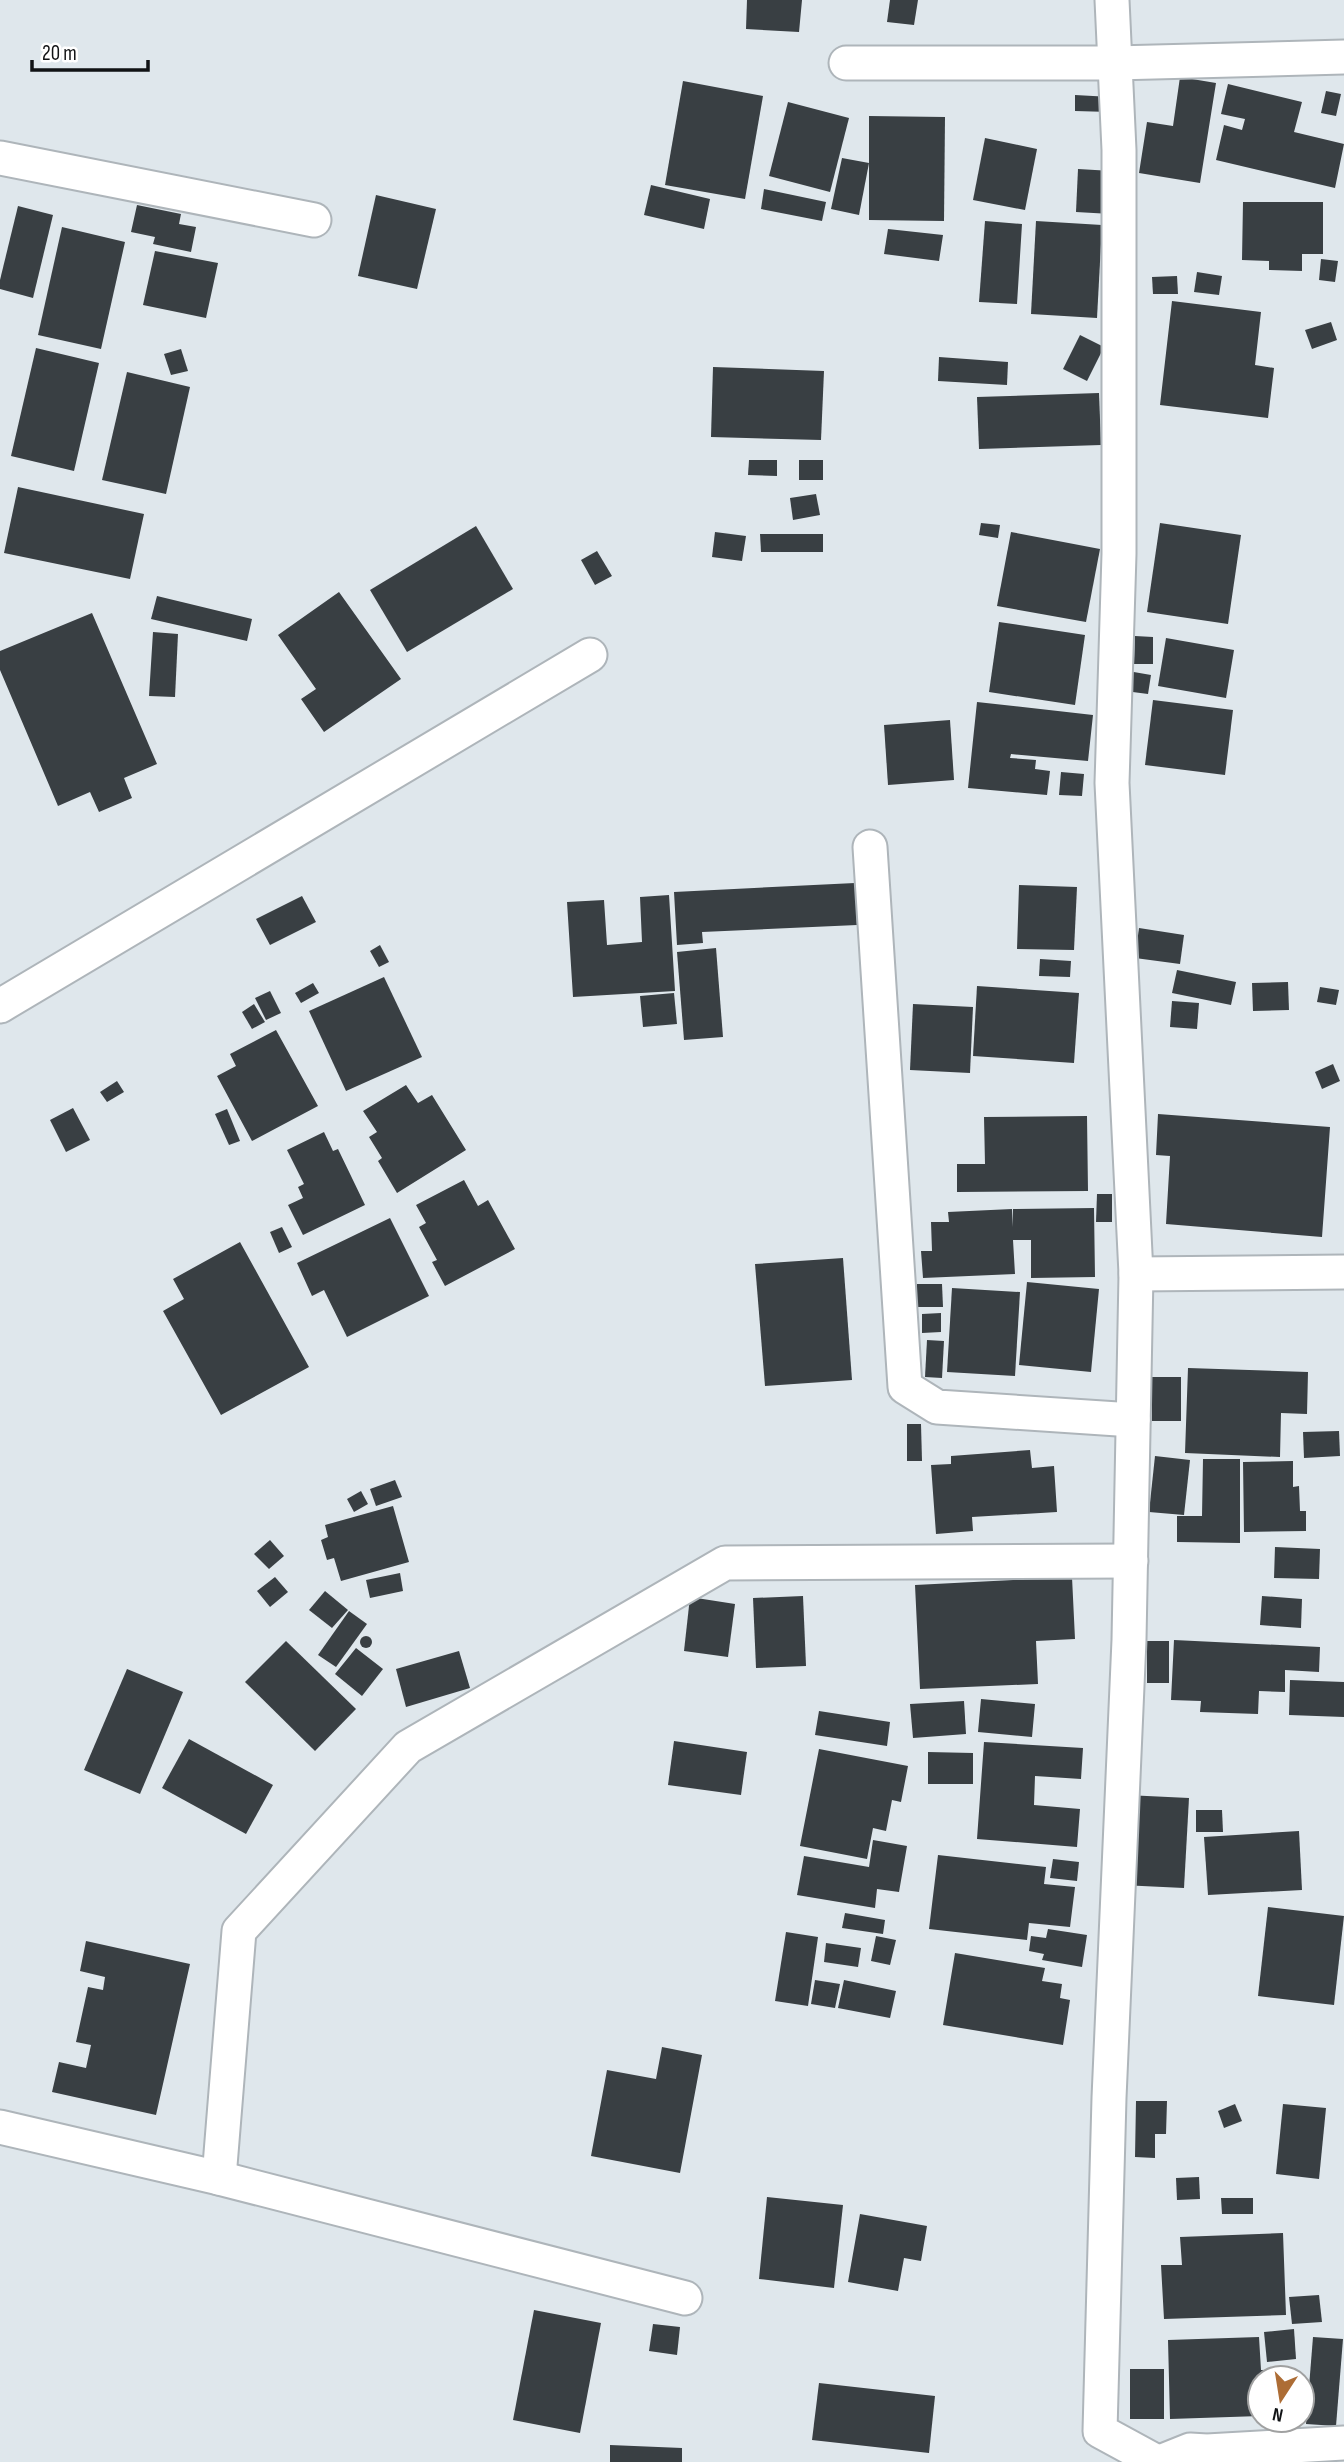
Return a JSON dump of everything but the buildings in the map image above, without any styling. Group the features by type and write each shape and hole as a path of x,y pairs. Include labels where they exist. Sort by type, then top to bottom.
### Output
{"street":[{"path":"1112,0 1119,164 1119,554 1112,783 1136,1274 1131,1561 1109,2098 1100,2431 1159,2462 1190,2450 1344,2443"},
{"path":"846,63 1115,63 1344,57"},
{"path":"0,158 314,220"},
{"path":"0,1006 590,655"},
{"path":"870,847 905,1387 937,1407 1133,1420"},
{"path":"1136,1274 1344,1272"},
{"path":"219,2178 239,1931 408,1747 725,1563 1131,1561"},
{"path":"0,2127 219,2178 685,2298"}]}
